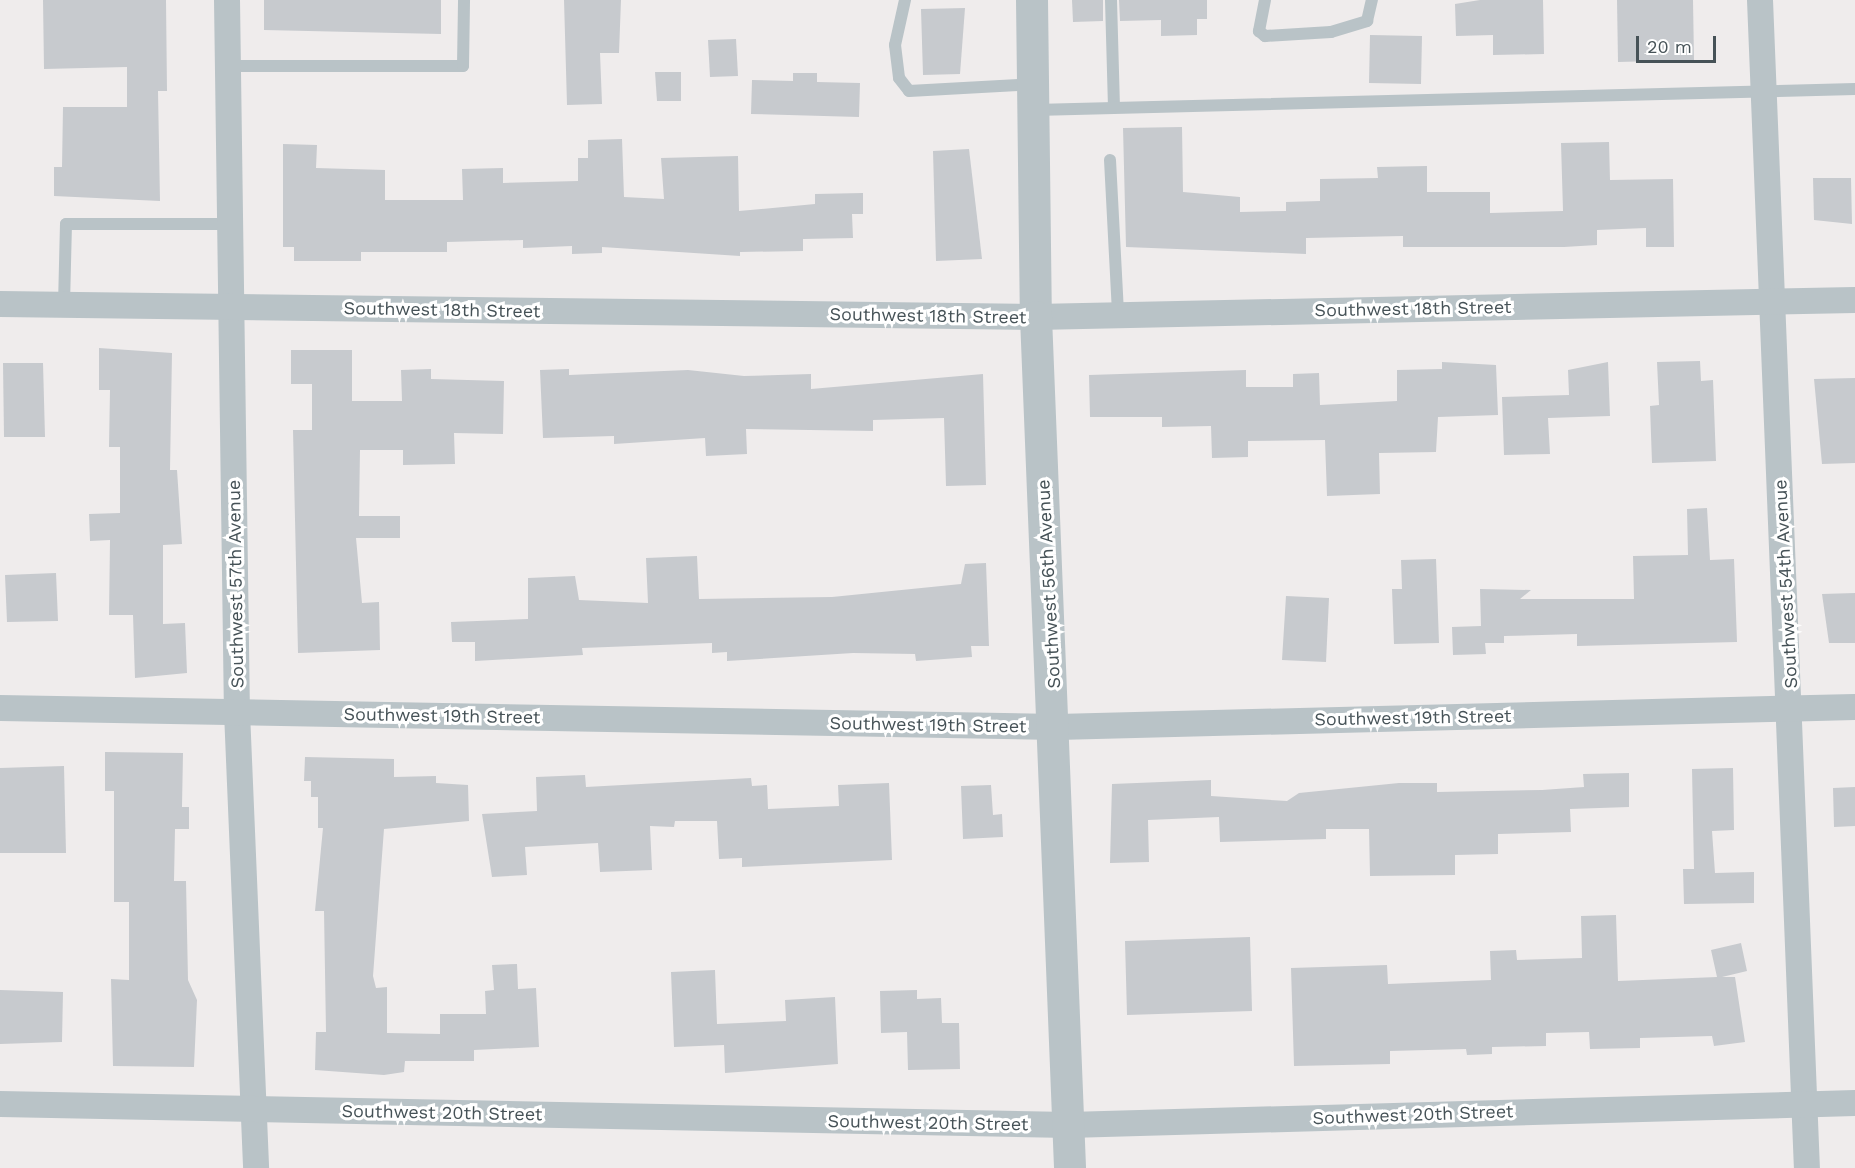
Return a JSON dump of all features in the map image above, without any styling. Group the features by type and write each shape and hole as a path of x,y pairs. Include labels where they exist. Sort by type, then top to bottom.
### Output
{"street":[{"name":"Southwest 57th Avenue","path":"227,0 237,712 256,1168"},
{"name":"Southwest 56th Avenue","path":"1032,0 1036,317 1057,727 1070,1168"},
{"name":"Southwest 54th Avenue","path":"1760,0 1771,302 1792,708 1807,1168"},
{"name":"Southwest 18th Street","path":"0,304 1036,317 1855,300"},
{"name":"Southwest 19th Street","path":"0,708 1057,727 1855,706"},
{"name":"Southwest 20th Street","path":"0,1104 1068,1125 1855,1103"}],"lane":[{"path":"228,66 463,66 464,0"},
{"path":"905,0 895,45 898,78 909,91 1034,97 1114,108 1855,89"},
{"path":"1110,0 1114,108"},
{"path":"1265,0 1259,32 1265,36 1331,32 1367,21 1372,0"},
{"path":"1110,160 1118,315"},
{"path":"64,305 66,224 230,224"}],"building":[{"path":"43,0 166,0 167,91 158,91 160,201 54,196 54,167 62,167 63,107 127,107 127,67 44,69"},
{"path":"264,0 441,0 441,34 264,30"},
{"path":"564,0 621,0 619,53 600,53 602,104 567,105"},
{"path":"1072,0 1103,0 1103,21 1073,22"},
{"path":"1119,0 1207,0 1207,19 1197,19 1197,35 1161,36 1161,20 1120,21"},
{"path":"1480,0 1543,0 1544,54 1493,55 1493,35 1456,36 1455,4"},
{"path":"1617,0 1693,0 1694,60 1618,62"},
{"path":"965,8 960,74 923,75 921,9"},
{"path":"1370,35 1422,36 1421,84 1369,83"},
{"path":"736,39 738,76 710,77 708,40"},
{"path":"655,72 681,72 681,101 657,101"},
{"path":"793,73 817,73 817,82 860,83 859,117 751,114 752,80 793,81"},
{"path":"1182,127 1183,192 1240,197 1240,212 1286,211 1286,202 1320,201 1320,179 1378,178 1377,167 1427,166 1427,192 1490,192 1490,213 1563,211 1561,143 1609,142 1610,180 1673,179 1674,247 1646,247 1646,228 1597,230 1597,245 1564,247 1403,247 1403,236 1306,238 1306,254 1126,247 1123,128"},
{"path":"622,139 624,197 664,199 661,158 738,156 739,211 815,204 815,194 863,193 863,214 852,214 853,238 803,239 803,251 740,252 740,256 602,247 602,253 572,254 572,246 523,248 523,240 447,242 447,252 361,252 361,261 294,261 294,247 283,247 283,144 317,145 316,168 385,170 385,200 463,200 462,169 503,168 503,183 578,181 578,158 588,158 588,140"},
{"path":"969,149 982,259 936,261 933,151"},
{"path":"1813,178 1851,178 1852,224 1814,220"},
{"path":"99,348 172,353 170,470 177,470 182,544 163,545 163,624 185,623 187,673 135,678 133,615 109,615 110,540 90,541 89,514 120,513 120,447 109,447 110,390 99,390"},
{"path":"291,350 352,350 352,401 402,401 401,370 431,369 431,379 504,381 503,434 454,433 455,464 403,465 403,450 360,450 359,516 400,516 400,538 356,538 362,603 379,602 380,650 298,653 293,430 312,430 312,384 291,384"},
{"path":"1700,361 1701,381 1713,380 1716,461 1652,463 1650,406 1659,405 1657,362"},
{"path":"1442,362 1496,365 1498,415 1438,417 1436,452 1379,453 1380,494 1327,496 1325,440 1248,441 1248,457 1212,458 1211,426 1162,427 1162,417 1090,417 1089,375 1246,370 1246,387 1293,387 1293,374 1319,373 1320,405 1397,401 1397,370 1442,369"},
{"path":"1608,362 1610,416 1548,418 1550,454 1504,455 1502,397 1569,395 1568,370"},
{"path":"3,363 43,363 45,437 4,437"},
{"path":"569,369 569,375 688,370 744,376 811,374 811,389 983,374 986,485 946,486 944,418 873,420 873,431 746,429 747,454 706,456 705,438 614,444 614,436 543,438 540,370"},
{"path":"1855,378 1855,463 1822,464 1814,379"},
{"path":"1707,508 1710,560 1734,559 1737,642 1577,646 1577,634 1504,636 1504,643 1485,643 1486,654 1453,655 1452,627 1481,626 1480,589 1531,590 1520,599 1634,599 1633,556 1688,555 1687,509"},
{"path":"697,556 699,599 832,597 961,584 965,564 986,563 989,646 971,646 972,657 916,661 915,654 853,653 727,661 727,652 712,653 712,643 582,648 583,655 475,661 475,642 452,642 451,622 528,619 528,578 575,576 579,600 648,603 646,558"},
{"path":"1436,559 1439,643 1394,644 1392,589 1402,589 1401,560"},
{"path":"56,573 58,621 7,622 5,575"},
{"path":"1855,593 1855,643 1829,643 1822,594"},
{"path":"1286,596 1329,598 1326,662 1282,660"},
{"path":"105,752 183,753 182,807 189,807 189,829 175,829 174,881 186,881 188,980 197,1000 194,1067 113,1066 111,979 129,980 129,902 114,902 114,791 105,791"},
{"path":"305,757 394,759 394,777 436,776 436,783 468,785 469,821 384,829 373,976 376,988 387,987 387,1033 440,1034 440,1014 486,1014 485,991 494,990 492,965 517,964 518,989 536,988 539,1047 474,1050 474,1061 405,1061 404,1072 384,1075 315,1070 316,1032 326,1032 324,911 315,911 323,828 318,828 318,797 311,797 311,781 304,781"},
{"path":"64,766 66,853 0,853 0,768"},
{"path":"1733,768 1734,830 1712,831 1715,873 1754,872 1754,903 1684,904 1683,869 1694,869 1692,769"},
{"path":"1629,773 1629,807 1570,809 1571,832 1498,834 1498,854 1455,855 1455,875 1370,876 1369,829 1326,829 1326,839 1220,842 1219,817 1148,820 1149,862 1110,863 1112,784 1211,780 1211,796 1287,801 1299,793 1399,783 1437,783 1437,792 1584,787 1583,774"},
{"path":"585,775 586,787 751,778 752,786 767,785 768,809 839,806 838,785 889,783 892,860 742,867 742,858 719,859 717,821 675,821 674,827 650,826 652,870 600,872 598,843 525,847 527,875 492,877 482,814 537,811 536,777"},
{"path":"991,785 993,815 1002,814 1003,837 963,839 961,786"},
{"path":"1855,787 1855,826 1834,827 1833,788"},
{"path":"1616,915 1618,981 1717,977 1711,950 1741,943 1747,971 1722,977 1735,977 1745,1042 1714,1046 1712,1036 1640,1038 1640,1048 1590,1049 1589,1032 1546,1033 1546,1046 1492,1047 1492,1054 1467,1055 1466,1049 1390,1051 1390,1064 1294,1066 1291,968 1387,965 1388,984 1491,980 1490,951 1516,950 1517,960 1582,958 1581,916"},
{"path":"1250,937 1252,1011 1127,1015 1125,941"},
{"path":"715,970 717,1024 786,1021 785,1000 835,997 838,1064 725,1073 724,1045 674,1047 671,972"},
{"path":"0,990 63,992 62,1042 0,1044"},
{"path":"917,990 917,999 941,998 942,1023 959,1023 960,1069 908,1070 907,1032 881,1033 880,991"}]}
